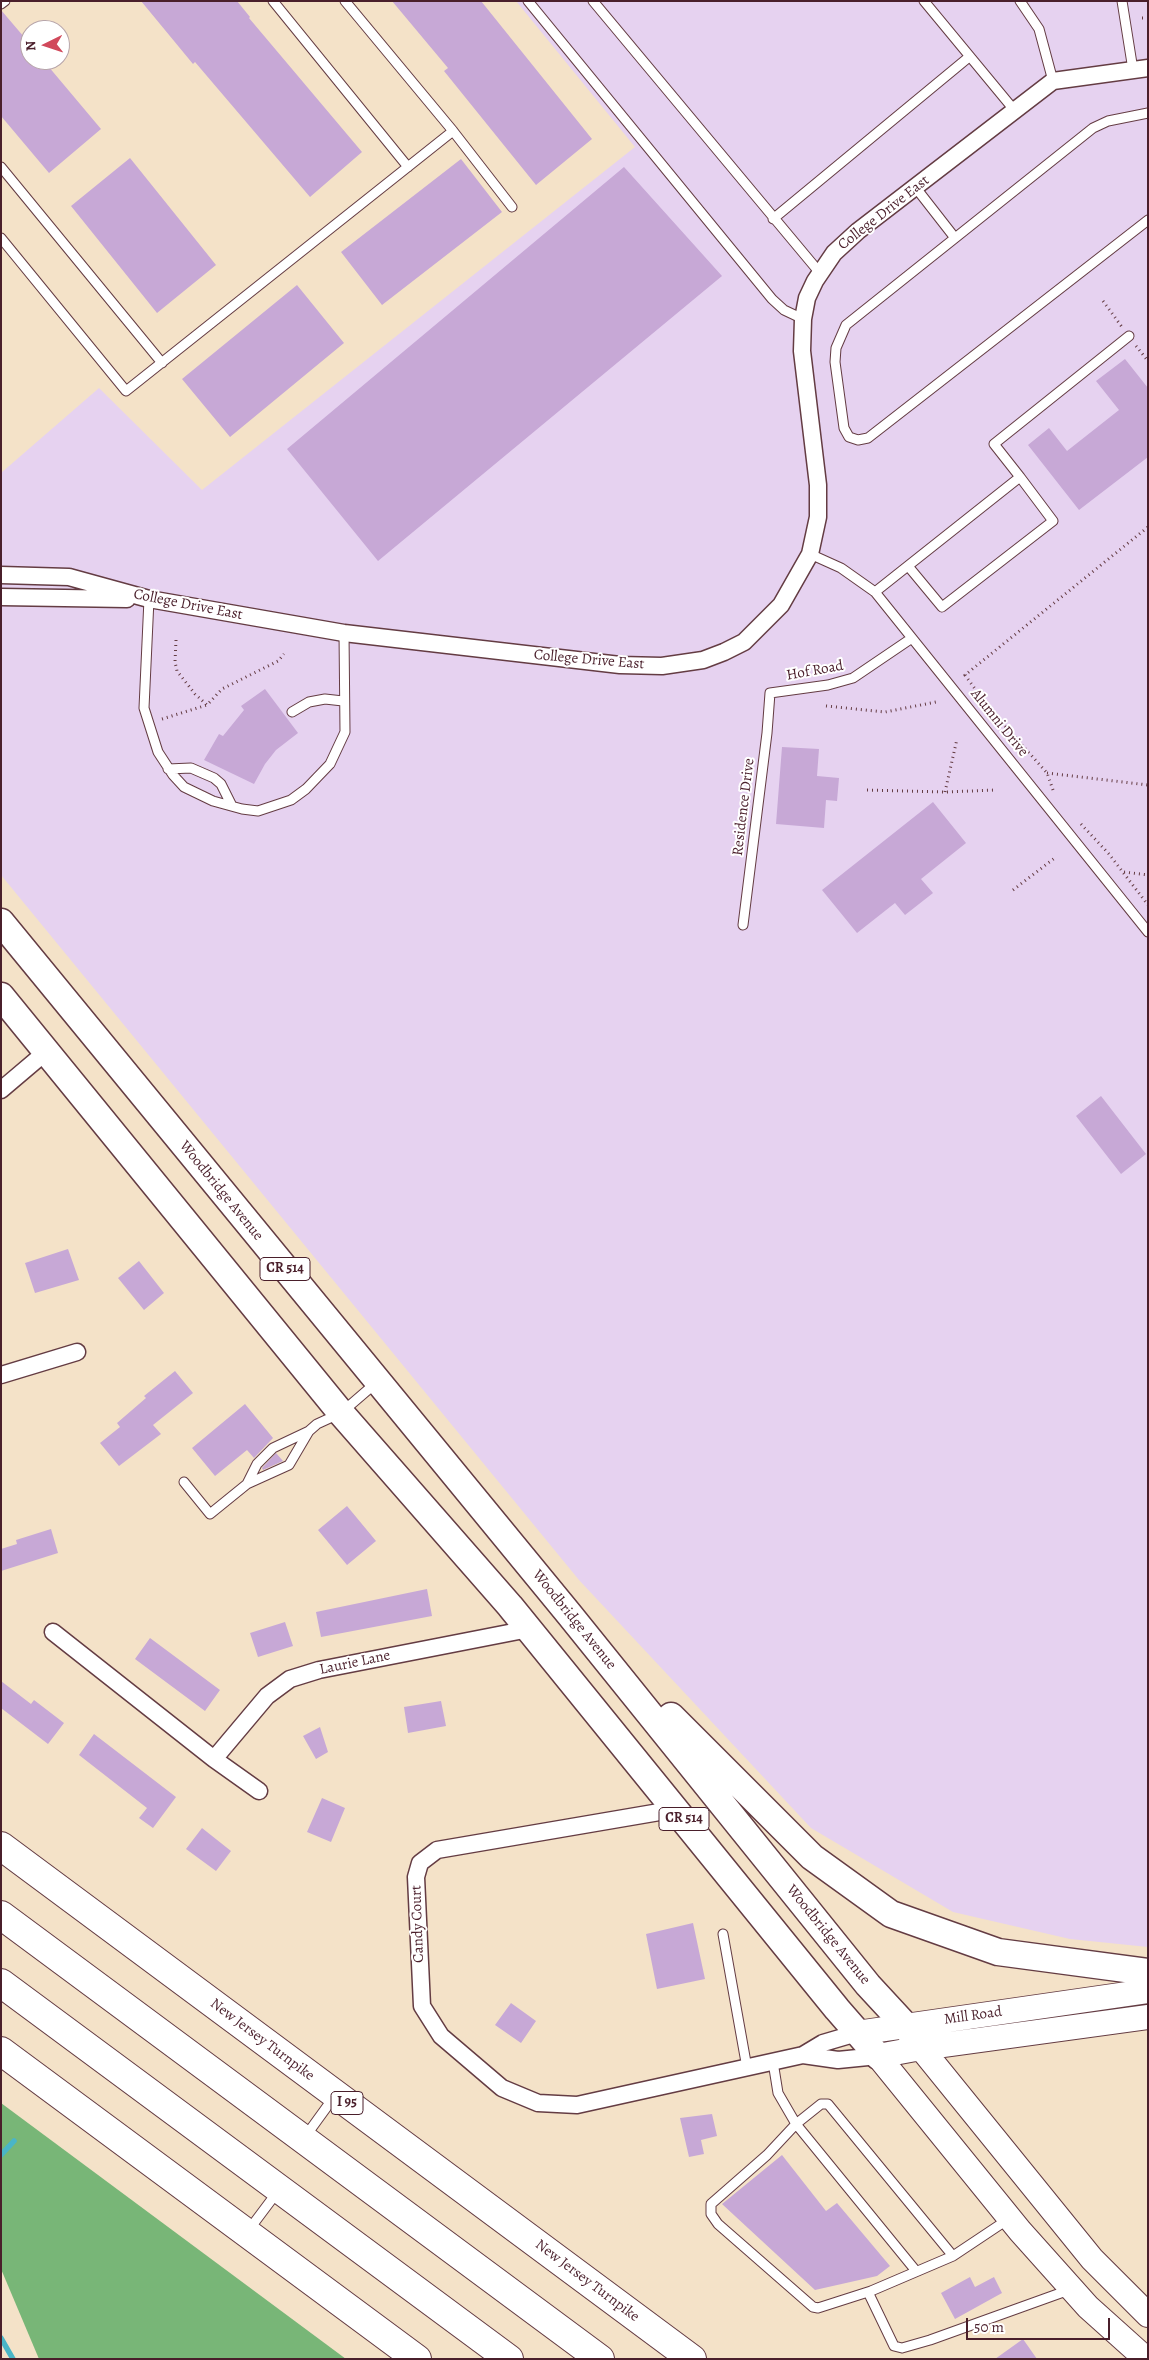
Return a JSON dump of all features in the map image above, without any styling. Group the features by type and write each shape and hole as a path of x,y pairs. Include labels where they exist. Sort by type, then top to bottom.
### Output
{"highway":[{"name":"New Jersey Turnpike","path":"1,1846 692,2359"},
{"path":"1,1915 600,2359"},
{"path":"1,1983 509,2359"},
{"path":"1,2051 416,2359"}],"main road":[{"name":"Woodbridge Avenue","path":"1,922 377,1382 570,1614 868,1986 905,2025 921,2048 1092,2259 1148,2315"},
{"name":"CR 514","path":"1,996 341,1413 529,1629 1010,2218 1088,2307 1146,2359"},
{"path":"570,1614 812,1857 891,1914 998,1952 1148,1972"},
{"name":"Mill Road","path":"857,2032 1148,1991"},
{"name":"Mill Road","path":"878,2056 921,2048 1148,2017"}],"street":[{"name":"College Drive East","path":"1,575 69,577 149,599 344,633 620,665 662,666 703,660 744,642 782,605 810,554 818,517 818,485 802,351 803,319 807,298 820,273 834,253 858,231 1053,82 1140,69"},
{"path":"1,597 149,599"},
{"path":"1,1090 47,1051"},
{"path":"1,1375 77,1352"},
{"name":"Laurie Lane","path":"214,1759 267,1696 290,1679 320,1670 529,1629"},
{"path":"53,1632 214,1759 259,1791"},
{"name":"Candy Court","path":"538,2103 502,2088 441,2036 422,2006 416,1877 420,1863 437,1850 677,1809"},
{"name":"Mill Road","path":"538,2103 577,2105 774,2062 803,2055 823,2043 857,2032"},
{"name":"Mill Road","path":"803,2055 838,2060 878,2056"}],"lane":[{"path":"1,4 5,1"},
{"path":"274,1 408,167"},
{"path":"345,1 453,131 512,207"},
{"path":"528,1 772,299 784,310 803,319"},
{"path":"593,1 820,273"},
{"path":"924,1 1014,111"},
{"path":"1020,1 1039,29 1053,82"},
{"path":"1122,1 1140,69"},
{"path":"773,219 969,57"},
{"path":"1148,113 1108,121 1093,128 846,325 840,334 835,362 844,428 849,437 858,440 868,438 1148,220"},
{"path":"1,238 126,391 453,131"},
{"path":"1,167 162,363"},
{"path":"916,188 955,238"},
{"path":"908,566 942,607 1053,521 994,444 1129,336"},
{"path":"875,592 1020,477"},
{"name":"Alumni Drive","path":"810,554 841,568 875,592 1148,932"},
{"path":"149,599 144,708 152,740 168,769 184,787 213,801 258,811 291,800 306,789 330,764 344,732 344,633"},
{"name":"Hof Road","path":"770,693 828,685 853,678 912,638"},
{"name":"Residence Drive","path":"743,925 768,733 770,693"},
{"path":"292,712 309,702 325,700 343,701"},
{"path":"168,769 191,768 214,778 220,784 232,806"},
{"path":"247,1484 258,1464 273,1448 341,1413 377,1382"},
{"path":"184,1482 210,1514 247,1484 288,1465 308,1431"},
{"path":"723,1934 747,2068"},
{"path":"774,2062 778,2093 796,2124 916,2272"},
{"path":"304,2139 336,2095"},
{"path":"953,2256 828,2104 821,2104 796,2124 767,2155 713,2201 711,2214 718,2224 813,2307 824,2307 868,2292 953,2256 1010,2218"},
{"path":"246,2233 280,2189"},
{"path":"868,2292 894,2346 909,2348 1072,2289"}],"path":[{"path":"1142,18 1148,18"},
{"path":"1054,794 1047,773 988,706 965,675 1148,527"},
{"path":"176,640 175,662 177,671 207,705"},
{"path":"159,720 207,705 222,689 278,661 284,654"},
{"path":"826,706 885,712 936,702"},
{"path":"945,792 956,739"},
{"path":"1047,773 1148,785"},
{"path":"867,790 945,792 996,790"},
{"path":"1081,823 1123,872 1148,905"},
{"path":"1013,890 1056,857"},
{"path":"1123,872 1148,875"}],"shaded area":[{"path":"516,1 1148,1 1148,1947 1070,1939 953,1912 811,1828 579,1580 1,875 1,473 99,388 202,490 635,147"}],"green space":[{"path":"1,2103 346,2359 39,2359 1,2269"}],"building":[{"path":"141,1 237,1 249,18 362,152 310,197 195,62 193,64"},
{"path":"392,1 481,1 592,139 536,185 444,71 448,68"},
{"path":"1,10 20,32 20,70 51,70 101,129 49,173 1,116"},
{"path":"130,158 216,265 157,313 71,206"},
{"path":"461,159 502,212 382,305 341,252"},
{"path":"624,167 722,276 378,561 287,449"},
{"path":"297,285 344,343 230,437 182,379"},
{"path":"1125,359 1148,388 1148,457 1079,510 1028,445 1049,428 1067,451 1119,410 1096,381"},
{"path":"265,689 298,733 276,750 265,764 254,784 204,760 219,734 223,736 244,710 241,706"},
{"path":"782,747 819,749 817,776 839,778 837,801 826,800 824,828 776,824"},
{"path":"933,802 966,843 921,879 933,893 905,915 895,903 857,933 822,890"},
{"path":"1101,1096 1146,1154 1121,1174 1076,1116"},
{"path":"68,1249 79,1280 35,1293 25,1263"},
{"path":"139,1261 164,1293 144,1310 118,1278"},
{"path":"175,1371 193,1393 153,1425 161,1434 119,1466 100,1443 120,1427 117,1423 146,1398 144,1396"},
{"path":"245,1404 273,1438 254,1458 247,1450 215,1476 192,1448"},
{"path":"276,1453 283,1461 263,1470 262,1468"},
{"path":"347,1506 376,1541 347,1565 318,1530"},
{"path":"51,1529 58,1553 1,1571 1,1549 17,1544 16,1540"},
{"path":"427,1589 432,1616 321,1637 316,1612"},
{"path":"285,1622 293,1646 258,1657 250,1633"},
{"path":"150,1638 220,1690 205,1711 135,1659"},
{"path":"1,1681 31,1704 34,1700 64,1723 48,1744 1,1708"},
{"path":"441,1701 446,1726 408,1733 404,1707"},
{"path":"320,1727 328,1752 316,1759 303,1736"},
{"path":"94,1734 176,1797 153,1828 139,1818 147,1808 79,1755"},
{"path":"322,1798 345,1808 331,1842 307,1832"},
{"path":"202,1828 231,1851 216,1871 186,1849"},
{"path":"693,1923 705,1979 657,1989 646,1934"},
{"path":"511,2003 536,2021 521,2043 495,2025"},
{"path":"712,2114 717,2136 701,2140 704,2154 689,2157 680,2118"},
{"path":"782,2155 826,2211 837,2203 890,2266 877,2276 815,2290 722,2204"},
{"path":"970,2277 975,2287 994,2277 1002,2293 955,2319 941,2293"},
{"path":"1023,2339 1037,2359 995,2359"}],"waterway":[{"path":"1,2155 14,2141"},
{"path":"1,2338 13,2359"}]}
